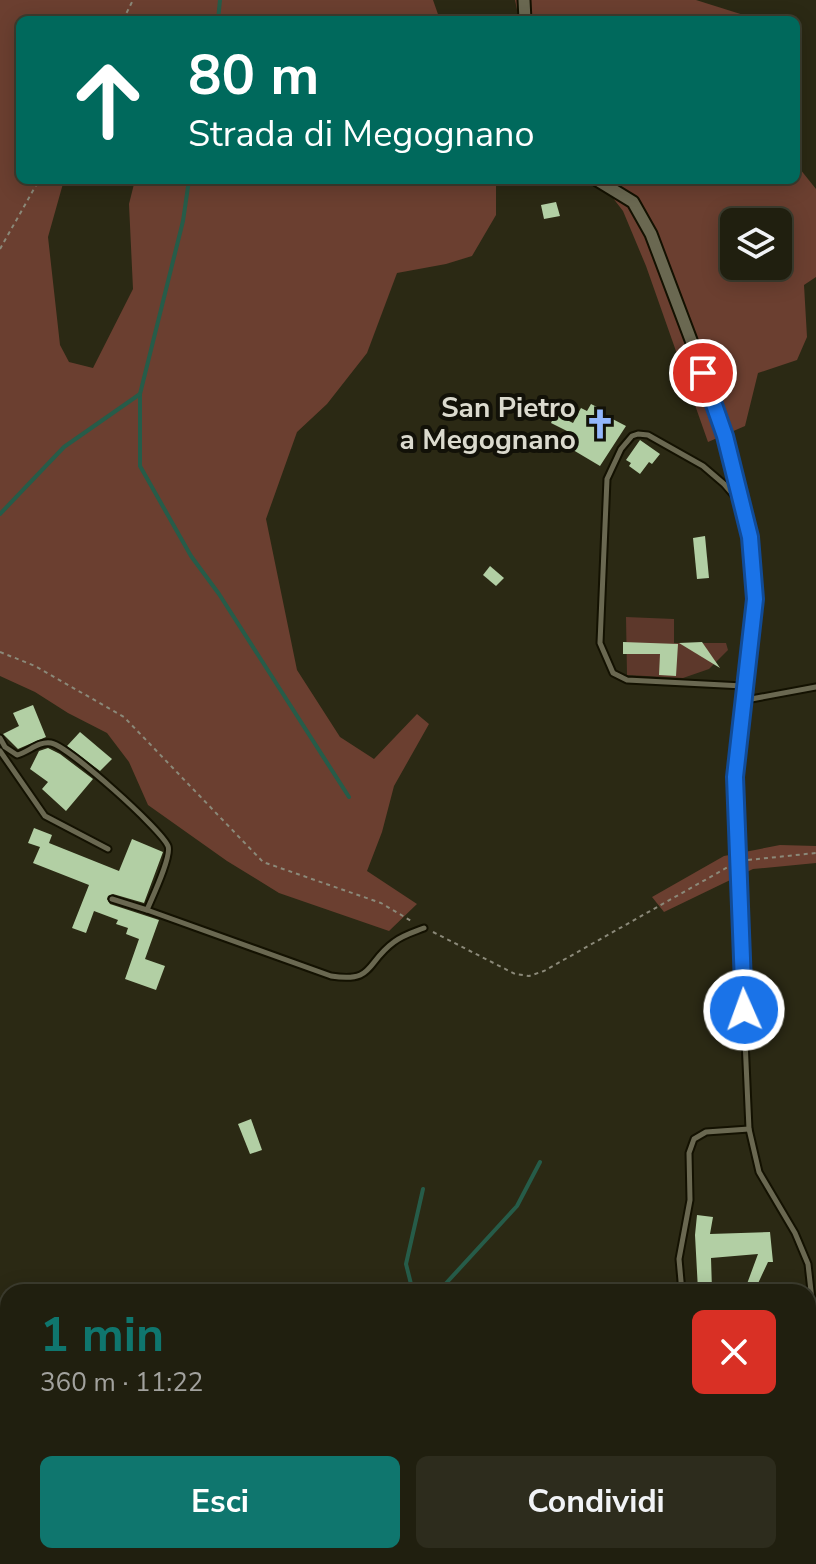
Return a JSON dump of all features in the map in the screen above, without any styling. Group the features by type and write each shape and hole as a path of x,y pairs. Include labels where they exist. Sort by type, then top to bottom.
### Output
{"street":[{"path":"604,184 633,202 651,234 714,401 750,537 755,599 735,777 737,861"}],"lane":[{"path":"743,506 724,484 686,455 648,435 632,436 621,449 607,479 600,643 613,673 627,680 747,686"},
{"path":"745,700 816,687"},
{"path":"0,738 5,747 17,755 41,743 62,746 104,781 168,845 168,855 147,910"},
{"path":"0,751 45,816 108,849"},
{"path":"737,861 749,1129 759,1172 795,1233 808,1264 810,1284"},
{"path":"112,899 331,976 349,979 362,976 393,942 424,928"},
{"path":"681,1284 679,1259 690,1200 689,1153 694,1139 706,1132 749,1129"}],"path":[{"path":"0,249 37,184"},
{"path":"0,652 35,666 124,717 263,862 381,903 515,974 529,976 544,971 737,861 816,853"}],"shaded area":[{"path":"0,0 433,0 439,16 16,16 16,184 63,184 48,237 60,345 69,362 93,368 133,289 129,204 134,184 496,184 496,215 472,256 397,273 367,353 327,404 297,432 266,519 297,670 340,737 374,759 417,714 429,724 394,786 382,832 367,871 417,904 389,931 279,893 227,861 148,805 129,762 107,733 0,676"},
{"path":"515,0 696,0 747,16 518,16"},
{"path":"800,169 816,189 816,277 804,285 807,337 797,360 758,373 745,426 708,442 646,266 623,211 602,184 800,184"},
{"path":"626,617 674,619 674,643 726,643 728,650 709,669 683,678 627,675"},
{"path":"780,845 816,846 816,863 753,869 664,912 652,897 724,856"}],"building":[{"path":"556,202 560,216 544,219 541,205"},
{"path":"591,404 601,409 599,412 626,426 600,466 563,444 569,432 551,423 555,414 573,423 581,408 587,411"},
{"path":"640,440 660,454 640,474 626,460"},
{"path":"705,536 709,578 697,579 693,538"},
{"path":"490,566 504,578 496,586 483,575"},
{"path":"623,642 678,644 676,676 659,675 660,654 623,654"},
{"path":"702,642 720,668 679,643"},
{"path":"33,705 46,737 18,749 3,734 19,726 13,713"},
{"path":"80,732 112,759 100,771 67,746"},
{"path":"48,748 93,779 66,811 42,789 48,782 30,769 39,751"},
{"path":"34,828 52,835 49,843 119,871 132,839 163,852 144,903 113,894 107,899 110,904 159,920 145,959 165,966 156,990 125,979 139,939 126,934 128,928 116,924 118,920 94,911 86,933 72,928 89,885 33,863 40,847 28,843"},
{"path":"251,1119 262,1150 250,1154 238,1124"},
{"path":"697,1215 713,1217 710,1234 770,1232 773,1262 768,1262 758,1284 747,1284 758,1254 711,1258 712,1284 698,1284"}],"waterway":[{"path":"218,16 220,0"},
{"path":"188,184 183,221 140,394 140,466 191,556 219,594 349,797"},
{"path":"0,514 64,447 140,394"},
{"path":"445,1284 517,1206 540,1162"},
{"path":"411,1284 406,1264 423,1189"}],"place":[{"name":"San Pietro a Megognano","path":"600,424"}],"route":[{"path":"703,373 725,436 750,537 755,599 735,777 744,1010"}]}
